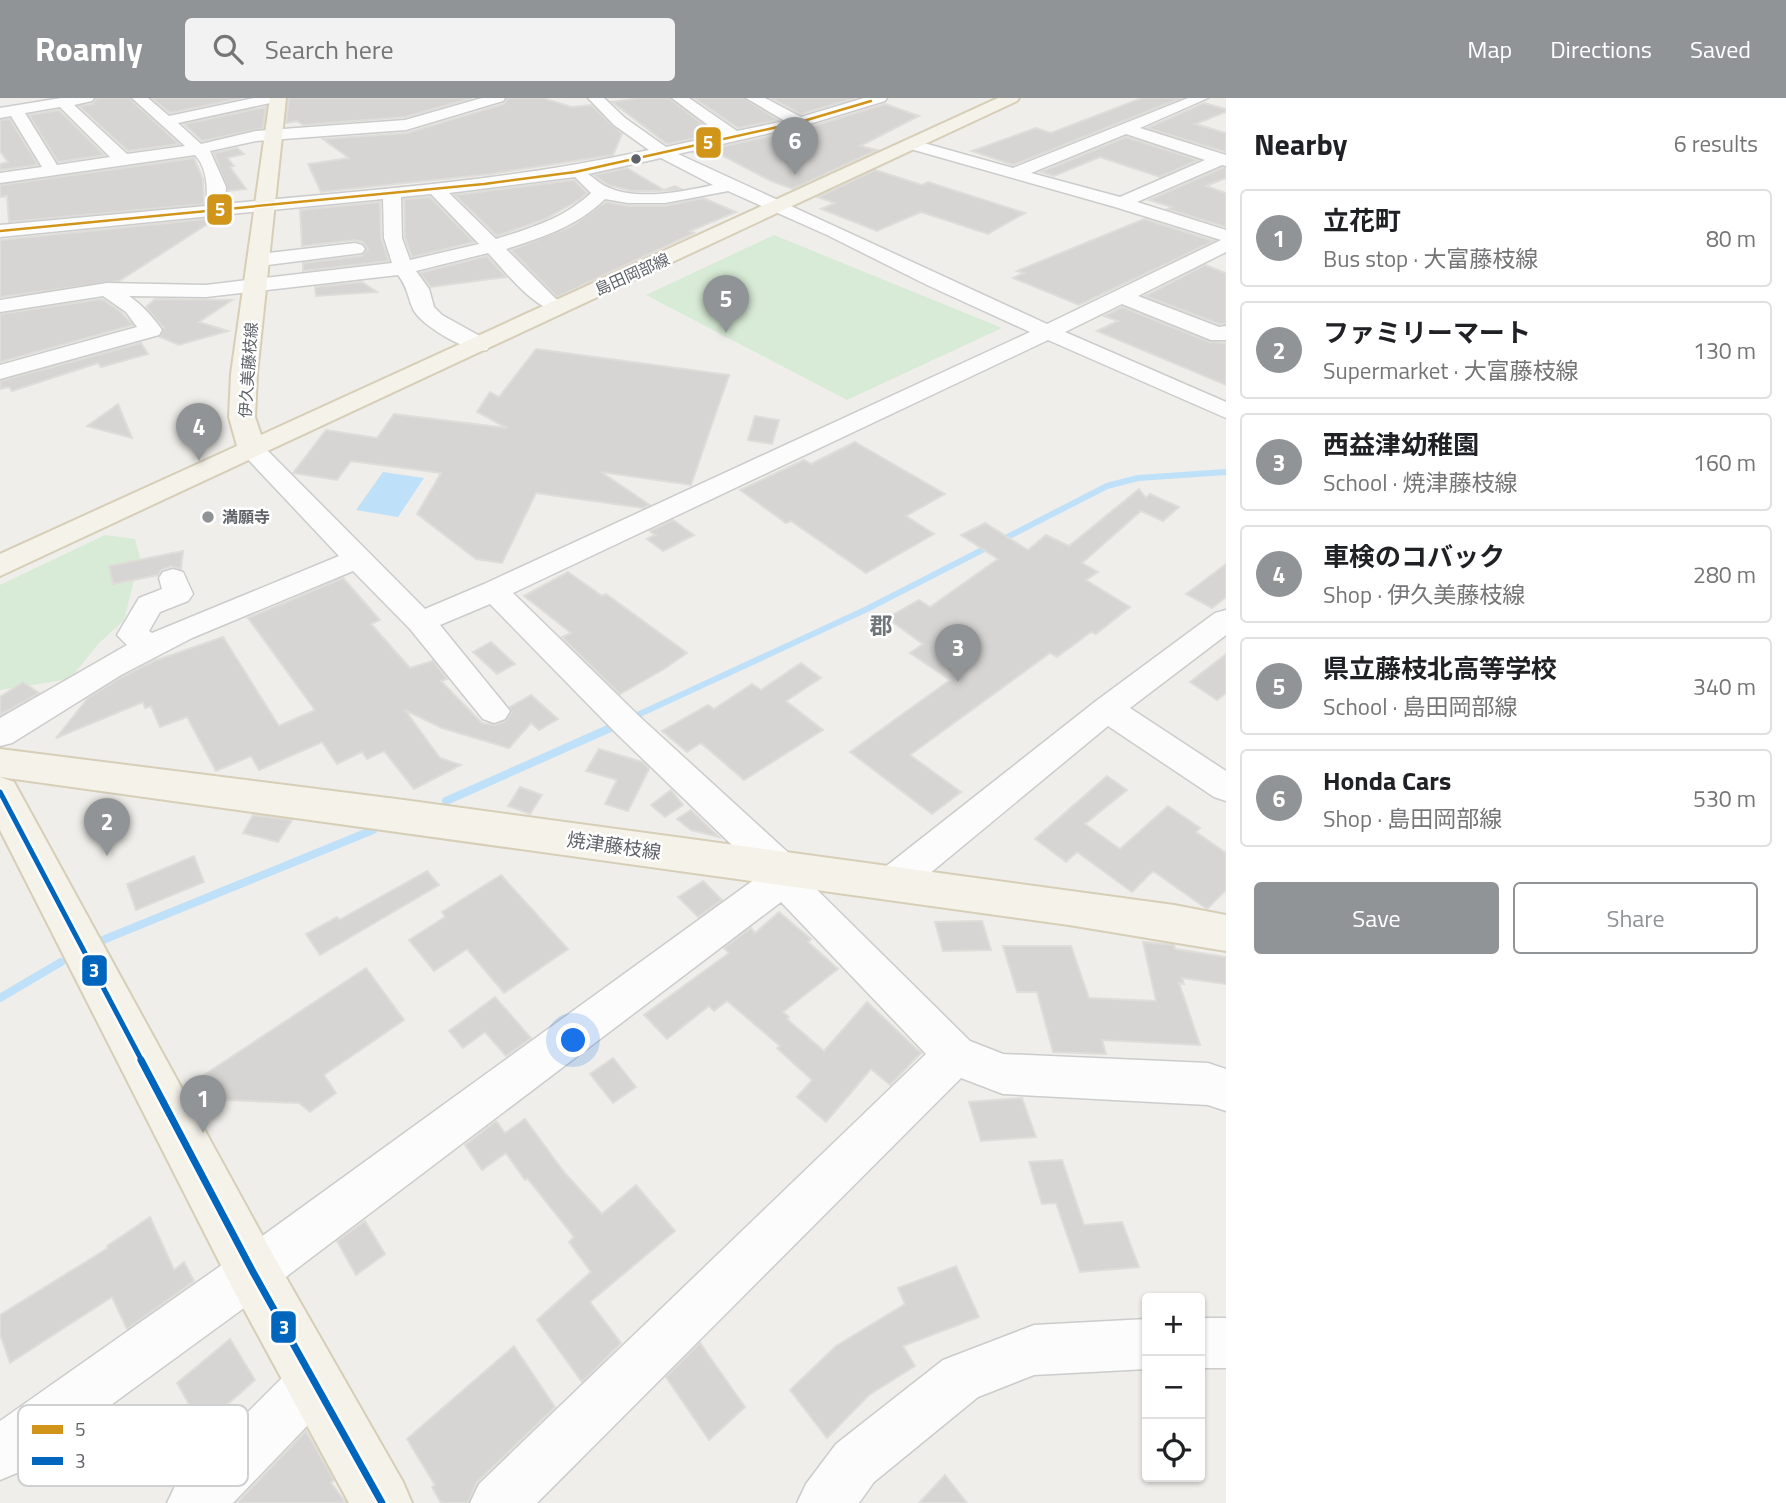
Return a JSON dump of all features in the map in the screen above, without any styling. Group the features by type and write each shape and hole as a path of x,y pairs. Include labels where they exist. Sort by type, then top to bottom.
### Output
{"main road":[{"name":"伊久美藤枝線","path":"251,448 242,417 277,98"},
{"name":"島田岡部線","path":"251,448 778,208 1011,98"},
{"path":"0,566 251,448"},
{"name":"焼津藤枝線","path":"0,764 226,791 781,874 893,882 1142,917 1226,933"},
{"path":"0,792 253,1272 382,1503"}],"street":[{"path":"52,170 8,111 88,98"},
{"path":"139,98 206,156 217,187 215,210"},
{"path":"167,121 277,98"},
{"path":"0,178 199,149 256,136 406,125 498,98"},
{"path":"597,98 611,115 663,153 946,286 1226,411"},
{"path":"679,98 734,136"},
{"path":"753,98 800,122"},
{"path":"846,98 863,104"},
{"path":"0,231 435,189 575,172 800,122 880,98"},
{"path":"1015,173 1201,98"},
{"path":"63,102 123,160"},
{"path":"1127,129 1223,160"},
{"path":"913,145 1121,203 1226,236"},
{"path":"1121,203 1223,160"},
{"path":"575,172 602,192 636,198 689,197 730,185"},
{"path":"435,189 549,303 560,307"},
{"path":"0,306 107,289 206,291 403,268 491,247 551,228 582,211 602,192"},
{"path":"392,193 393,238 403,268 419,289 424,309 434,320 478,345"},
{"path":"421,622 1048,332 1226,245"},
{"path":"260,260 355,249"},
{"path":"0,372 151,330 133,308 107,289"},
{"path":"1121,296 1219,335 1226,332"},
{"path":"251,448 421,622 494,711"},
{"path":"0,734 110,667 193,626 357,559"},
{"path":"153,647 132,635 149,606 178,594 173,578"},
{"path":"494,590 781,874 955,1055 1003,1074 1208,1084 1226,1090"},
{"path":"893,882 1107,709 1226,620"},
{"path":"1107,709 1226,788"},
{"path":"67,1405 253,1272 781,874"},
{"path":"498,1503 955,1055"},
{"path":"825,1503 855,1463 961,1378 1034,1350 1142,1343"},
{"path":"1205,1343 1226,1343"},
{"path":"248,1449 314,1382"},
{"path":"0,1453 18,1440"},
{"path":"195,1503 212,1486"}],"green space":[{"path":"774,235 1002,328 847,400 646,295"},
{"path":"105,535 135,539 140,557 124,620 98,644 70,679 0,690 0,585"}],"water":[{"path":"383,472 424,478 398,517 356,510"}],"building":[{"path":"97,98 129,98 179,144 128,151 79,106 93,104"},
{"path":"152,98 241,98 170,113"},
{"path":"289,98 472,98 405,117 303,125 297,121 286,123"},
{"path":"508,98 542,98 572,107 591,105 622,134 613,155 491,174 321,192 308,164 349,158 323,139 407,133 504,104"},
{"path":"669,98 715,134 667,144 612,102"},
{"path":"694,98 744,98 778,120 738,128"},
{"path":"771,98 855,98 801,114"},
{"path":"1142,98 1181,98 1013,165 972,151 1036,128 1051,133"},
{"path":"1204,103 1226,109 1226,112 1195,124 1226,133 1226,152 1147,128"},
{"path":"885,104 919,116 860,146 877,150 793,189 771,181 716,152 699,155 694,153 807,128"},
{"path":"266,107 263,128 202,141 184,124"},
{"path":"59,110 104,155 58,162 29,115"},
{"path":"10,119 38,165 0,170 0,164 8,162 0,151 0,120"},
{"path":"1126,137 1198,160 1160,177 1100,157 1054,176 1041,172"},
{"path":"237,148 244,154 227,158 234,166 230,167 246,189 228,191 214,153"},
{"path":"194,158 203,179 204,204 9,222 7,196 0,197 0,185"},
{"path":"627,168 664,190 675,186 681,189 659,191 632,191 608,185 594,175"},
{"path":"1226,168 1226,178 1206,186 1226,193 1226,227 1167,209 1172,207 1149,200"},
{"path":"875,170 922,185 928,182 1025,213 988,234 921,212 877,231 821,209 835,203 818,197"},
{"path":"574,180 587,193 579,200 545,219 497,236 455,195"},
{"path":"430,197 474,242 412,257 405,238 404,199"},
{"path":"703,198 736,212 690,231 694,233 557,297 511,250 572,226 606,202 628,206 665,206"},
{"path":"380,202 381,238 389,261 303,271 303,263 362,256 368,249 363,242 355,240 302,246 300,210"},
{"path":"217,218 119,281 0,297 0,240"},
{"path":"1144,219 1214,241 1079,305 1013,278 1024,273 1017,271"},
{"path":"487,256 506,277 431,287 420,273"},
{"path":"1205,265 1226,273 1226,324 1219,324 1145,296"},
{"path":"362,282 377,292 316,296 315,287"},
{"path":"102,299 120,311 133,325 0,362 0,314"},
{"path":"155,299 232,300 199,322 228,331 179,345 160,337 164,328 146,307"},
{"path":"1122,307 1210,342 1226,343 1226,385 1097,331 1118,321 1104,316"},
{"path":"141,343 148,354 101,367 98,363 12,391 9,387 0,389 0,381"},
{"path":"536,349 729,375 691,485 601,472 650,505 643,508 536,493 502,563 476,559 417,514 441,473 351,461 337,480 293,473 326,430 377,438 394,414 507,428 477,412 490,392 499,397"},
{"path":"118,404 132,438 87,426"},
{"path":"755,416 779,420 772,444 748,440"},
{"path":"855,442 945,494 906,516 934,534 866,573 791,521 786,523 740,490 804,460 811,464"},
{"path":"1139,489 1146,498 1150,494 1179,507 1163,521 1141,511 1082,563 1098,572 1086,580 1130,607 1096,634 1091,632 1057,657 1050,653 910,755 961,792 932,814 850,752 950,680 910,653 923,644 887,618 919,600 930,607 998,559 961,535 985,523 1028,550 1046,535 1069,546"},
{"path":"673,520 694,535 663,551 647,539 655,535 650,531"},
{"path":"183,551 181,569 172,566 162,569 158,575 113,584 109,566"},
{"path":"1226,564 1226,597 1212,608 1186,594"},
{"path":"568,572 602,596 606,594 687,653 620,694 562,637 571,633 524,596"},
{"path":"343,578 380,620 371,624 410,668 433,661 447,679 441,681 482,723 495,725 506,721 512,712 510,707 531,695 558,719 539,730 531,723 509,748 442,728 405,710 440,758 461,765 414,789 384,751 367,759 362,752 337,764 322,742 259,770 251,756 216,771 187,717 160,727 151,706 145,708 143,702 56,738 88,698 122,677 154,661 223,637 279,726 315,710 248,618"},
{"path":"491,642 515,664 497,674 473,652"},
{"path":"1226,654 1226,693 1217,700 1190,682"},
{"path":"801,663 821,678 786,701 823,730 744,780 701,743 687,752 662,731 708,705 714,709 752,684 761,690"},
{"path":"23,682 39,693 0,715 0,697"},
{"path":"599,749 642,762 649,769 628,811 605,804 617,780 586,771"},
{"path":"1107,776 1127,790 1085,824 1120,849 1168,806 1200,828 1196,832 1226,853 1226,890 1207,909 1153,871 1132,892 1077,852 1066,862 1035,839"},
{"path":"520,787 542,795 530,814 508,806"},
{"path":"671,790 683,805 665,817 651,805"},
{"path":"691,810 719,837 691,830 677,819"},
{"path":"253,815 292,820 278,842 243,833"},
{"path":"194,856 204,882 136,910 127,884"},
{"path":"427,871 439,885 320,955 306,934 337,917 339,920"},
{"path":"501,875 568,949 504,993 467,949 434,971 409,940 445,917 442,912"},
{"path":"703,881 722,900 698,917 678,897"},
{"path":"779,912 811,939 808,942 838,969 783,1012 789,1017 787,1019 824,1051 867,1002 921,1053 890,1085 871,1069 826,1122 797,1097 812,1080 777,1048 780,1046 727,1001 714,1011 709,1006 667,1039 644,1015 729,953 724,948 751,928 755,933"},
{"path":"982,921 991,950 943,951 935,922"},
{"path":"1143,942 1174,945 1175,949 1226,957 1226,984 1182,978 1184,984 1179,983 1200,1045 1102,1040 1106,1054 1053,1052 1037,992 1017,992 1003,946 1071,946 1089,998 1156,1001"},
{"path":"366,968 404,1020 324,1075 336,1093 310,1112 299,1103 202,1099 198,1079"},
{"path":"495,997 531,1038 506,1056 485,1032 463,1048 449,1031"},
{"path":"613,1058 636,1087 613,1103 590,1074"},
{"path":"1022,1098 1036,1137 981,1141 969,1102"},
{"path":"525,1119 564,1172 602,1214 636,1185 675,1231 590,1302 621,1343 582,1382 537,1320 591,1272 569,1242 574,1237 527,1178 525,1180 506,1153 482,1170 465,1145 496,1121 505,1133"},
{"path":"1062,1160 1084,1225 1122,1222 1139,1267 1080,1272 1056,1203 1042,1204 1029,1162"},
{"path":"150,1217 174,1270 184,1262 194,1281 127,1329 112,1297 10,1363 0,1334 0,1315 108,1248 107,1246"},
{"path":"365,1221 385,1254 356,1275 337,1241"},
{"path":"956,1266 979,1317 903,1346 915,1366 869,1395 827,1438 790,1390 836,1346 905,1304 898,1288"},
{"path":"230,1339 255,1380 227,1405 190,1405 177,1383"},
{"path":"700,1343 745,1407 709,1440 666,1377"},
{"path":"514,1346 555,1407 477,1482 468,1503 441,1503 432,1487 435,1485 407,1439"},
{"path":"306,1431 334,1480 331,1483 346,1503 237,1503"},
{"path":"945,1475 967,1503 919,1503"}],"waterway":[{"path":"631,718 867,609 1107,486 1138,478 1226,472"},
{"path":"446,801 617,725"},
{"path":"98,942 373,830"},
{"path":"0,998 61,962"}],"transit line":[{"name":"5","path":"0,231 484,184 575,172 800,122 871,101"},
{"name":"3","path":"0,792 253,1272 382,1503"}],"place":[{"name":"Honda Cars","path":"795,175"},
{"name":"県立藤枝北高等学校","path":"726,333"},
{"name":"車検のコバック","path":"199,461"},
{"name":"満願寺","path":"208,517"},
{"name":"西益津幼稚園","path":"958,682"},
{"name":"ファミリーマート","path":"107,856"},
{"name":"立花町","path":"203,1133"}],"district":[{"name":"郡","path":"881,625"}]}
